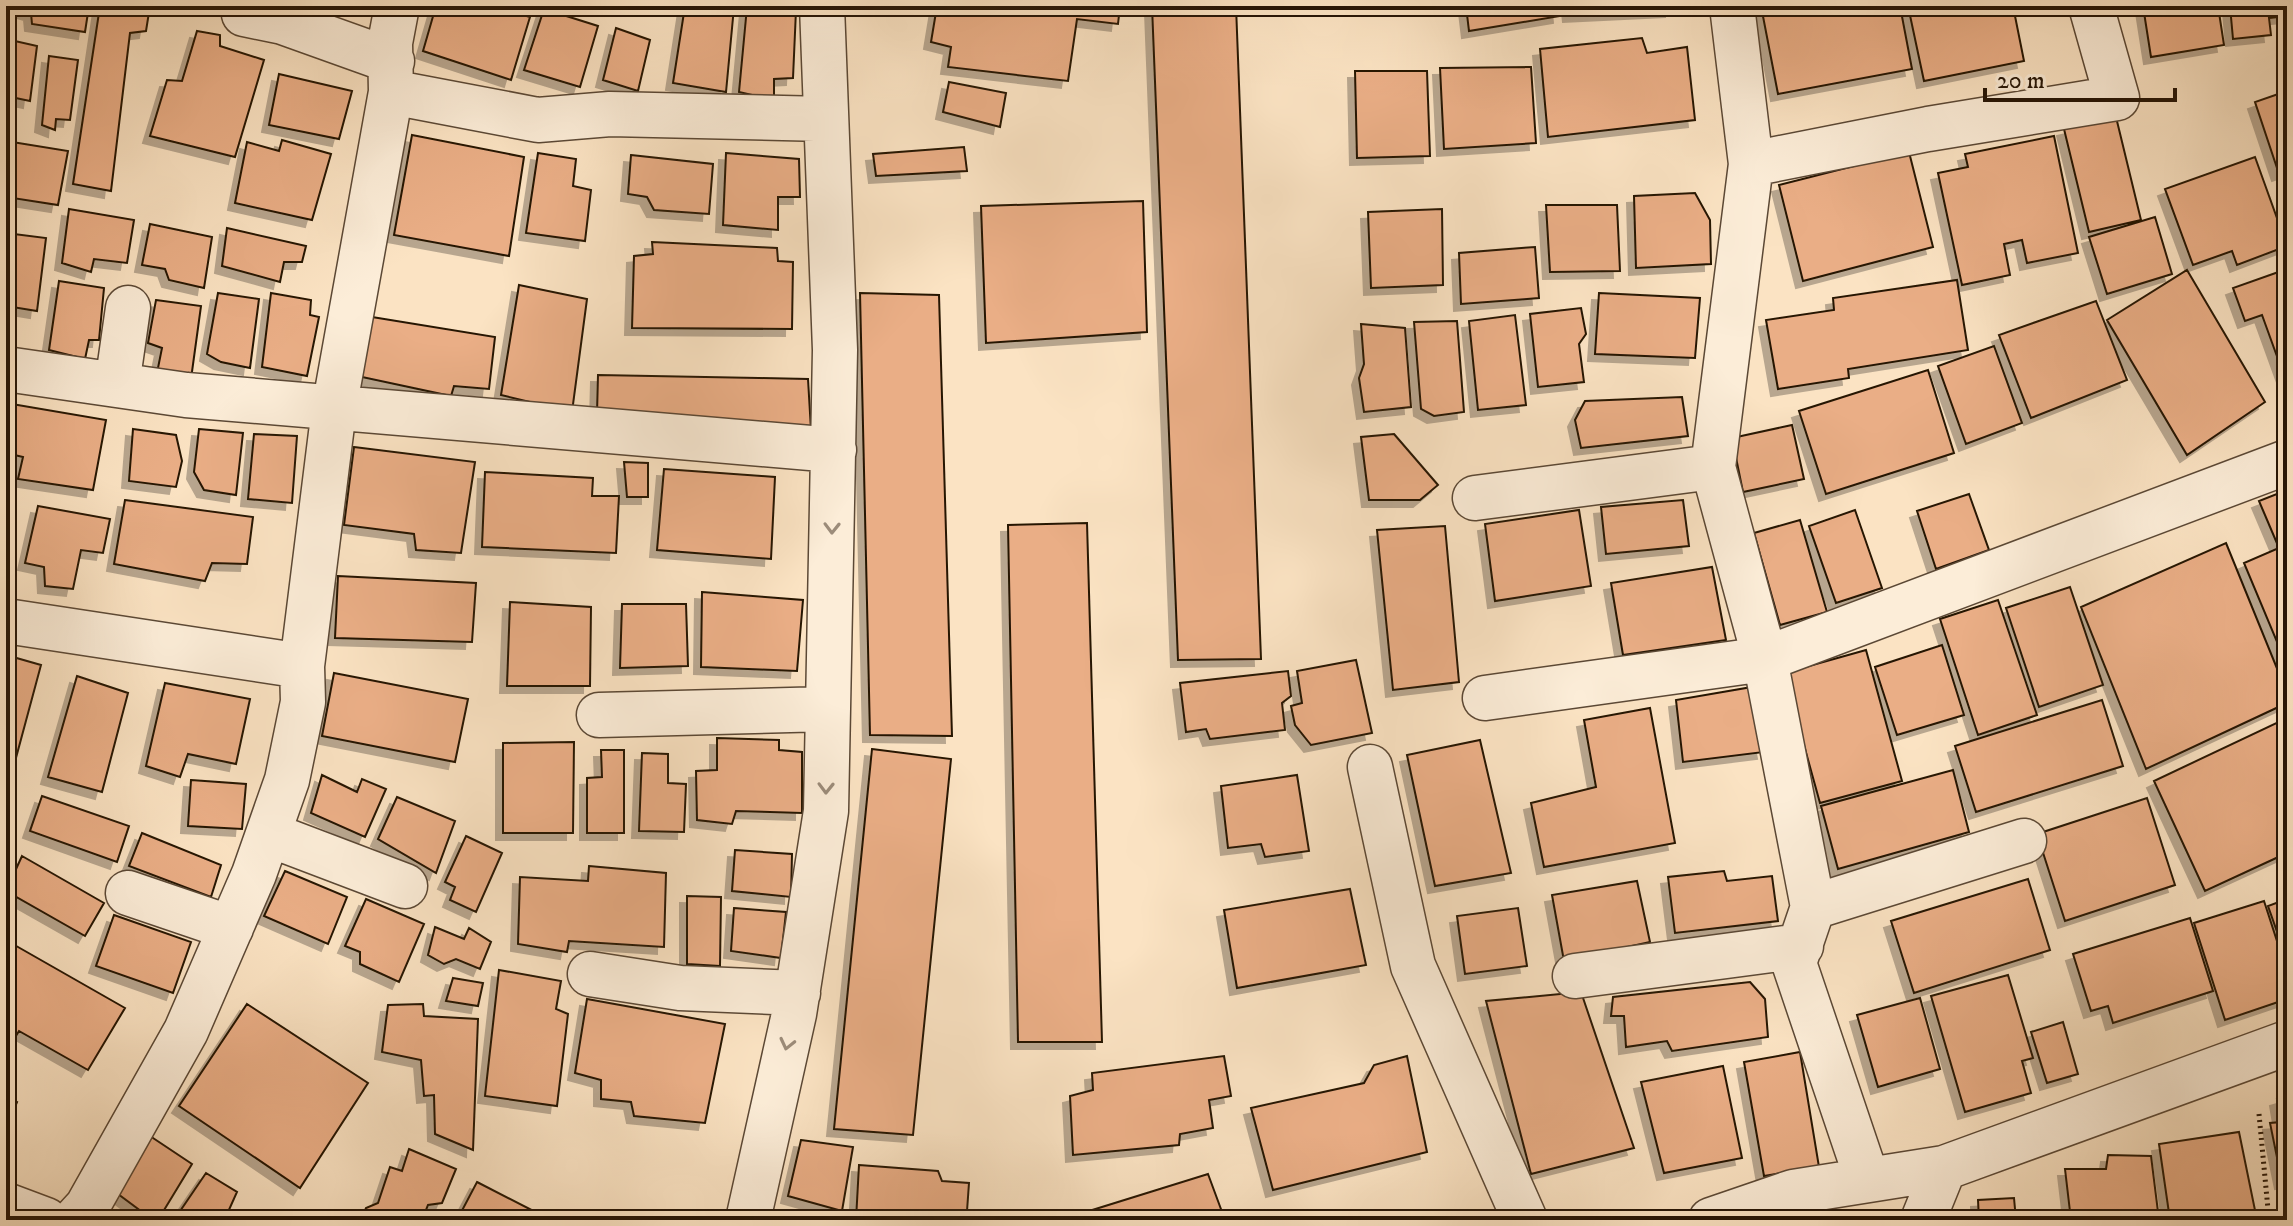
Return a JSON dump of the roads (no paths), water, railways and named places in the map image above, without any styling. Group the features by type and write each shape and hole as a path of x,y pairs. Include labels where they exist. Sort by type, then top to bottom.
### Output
{"street":[{"path":"75,1220 87,1207 186,1031 231,928 287,780 303,702 302,666 334,409 391,77 390,43 397,6"},
{"path":"748,1220 798,993 826,811 835,350 822,6"},
{"path":"1732,6 1751,164 1713,467 1765,659 1807,927 1794,963 1867,1179"},
{"path":"1751,164 1928,129 2117,98 2091,6"},
{"path":"244,14 283,22 391,77 538,120 610,114 825,119"},
{"path":"117,385 128,308"},
{"path":"6,369 117,385 334,409 834,450"},
{"path":"1485,698 1765,659 2287,462"},
{"path":"1475,498 1713,467"},
{"path":"6,621 302,666"},
{"path":"599,715 828,709"},
{"path":"1370,767 1413,966 1525,1220"},
{"path":"268,834 405,886"},
{"path":"1575,976 1807,927 2024,841"},
{"path":"128,893 231,928"},
{"path":"590,974 680,988 798,993"},
{"path":"1711,1220 1793,1192 1944,1168 2270,1048"},
{"path":"1923,1220 1944,1168"},
{"path":"6,1205 46,1220"}]}
